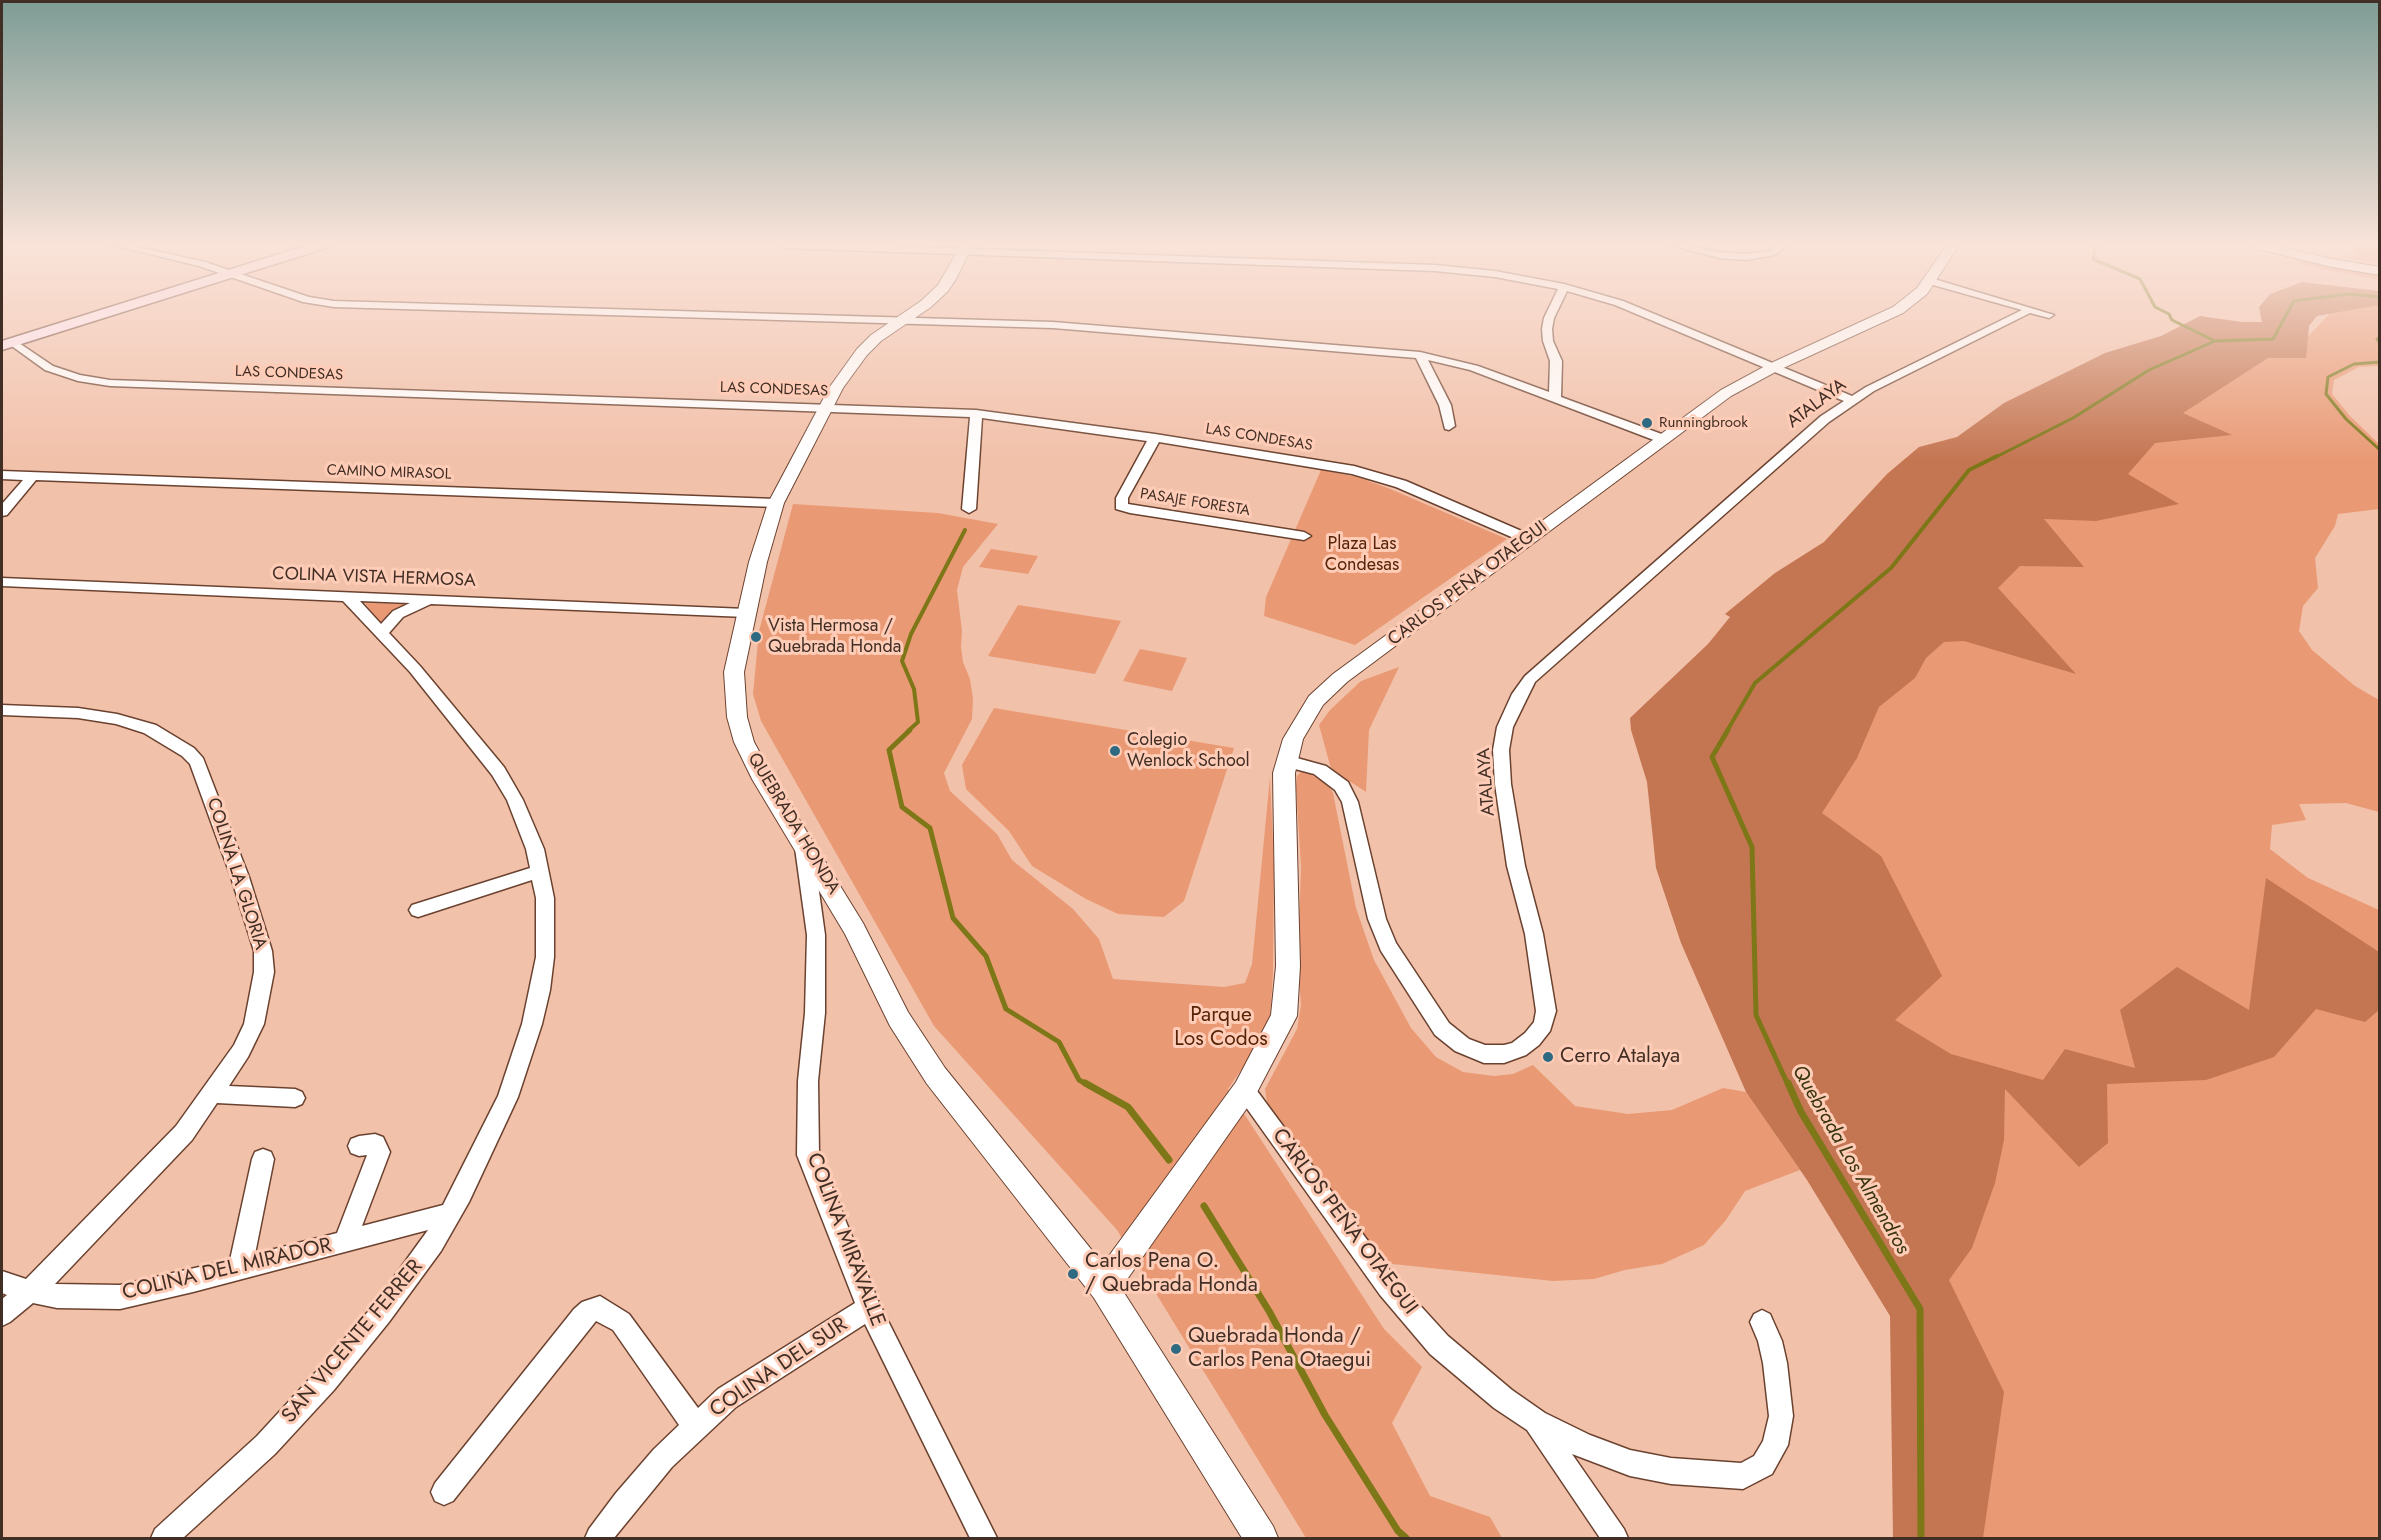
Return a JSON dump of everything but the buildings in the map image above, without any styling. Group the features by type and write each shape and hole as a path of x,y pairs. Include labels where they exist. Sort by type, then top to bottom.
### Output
{"main road":[{"path":"7,344 93,317"}],"street":[{"path":"764,317 1053,325 1419,356 1463,364 1663,439"},
{"name":"QUEBRADA HONDA","path":"908,317 882,333 866,348 836,388 776,503 746,613 734,672 737,717 744,742 763,779 855,930 899,1019 936,1076 1104,1288"},
{"path":"1550,317 1547,328 1548,341 1556,361 1555,397"},
{"path":"1657,317 1851,400"},
{"name":"CARLOS PEÑA OTAEGUI","path":"1104,1288 1245,1090 1284,1016 1288,966 1283,786 1286,761 1298,728 1316,701 1327,689 1726,393 1774,367 1883,317"},
{"name":"ATALAYA","path":"1286,761 1320,771 1342,786 1350,802 1377,919 1388,946 1442,1029 1462,1045 1484,1054 1504,1054 1519,1049 1532,1039 1543,1025 1546,1011 1534,934 1516,866 1503,784 1501,750 1505,727 1520,694 1530,679 1781,456 1851,400 2017,317"},
{"name":"LAS CONDESAS","path":"7,344 49,368 78,378 110,383 976,414 1320,463 1371,474 1439,500 1528,539"},
{"path":"1419,356 1445,405 1449,426"},
{"path":"969,509 976,414"},
{"name":"PASAJE FORESTA","path":"1155,438 1122,498 1121,506 1304,536"},
{"name":"CAMINO MIRASOL","path":"2,475 776,503"},
{"path":"2,512 32,477"},
{"name":"COLINA VISTA HERMOSA","path":"2,582 746,613"},
{"name":"SAN VICENTE FERRER","path":"164,1539 266,1445 325,1381 381,1314 433,1243 450,1214 508,1097 532,1024 544,957 546,926 541,871 528,829 498,771 416,669 348,597"},
{"path":"382,632 398,614 432,600"},
{"name":"COLINA LA GLORIA","path":"2,710 78,713 117,718 164,736 197,762 254,918 263,951 264,972 254,1024 241,1051 184,1133 29,1291 2,1314"},
{"name":"COLINA MIRAVALLE","path":"804,847 816,935 815,1013 808,1081 808,1155 869,1308 984,1539"},
{"path":"418,910 541,871"},
{"name":"CARLOS PEÑA OTAEGUI","path":"1245,1090 1395,1295 1439,1345 1536,1422 1584,1446 1630,1463 1671,1471 1743,1476 1763,1465 1775,1445 1781,1416 1775,1364 1770,1341 1762,1322"},
{"path":"213,1094 295,1098"},
{"path":"345,1241 379,1152 375,1144 359,1146"},
{"path":"240,1269 263,1159"},
{"name":"COLINA DEL MIRADOR","path":"2,1281 29,1291 88,1298 120,1297 155,1291 450,1214"},
{"path":"1104,1288 1261,1539"},
{"path":"444,1492 582,1317 590,1310 600,1308 621,1322 695,1426"},
{"name":"COLINA DEL SUR","path":"598,1539 625,1502 695,1426 727,1398 869,1308"},
{"path":"1536,1422 1615,1539"}],"green space":[{"path":"2327,317 2379,317 2379,366 2359,367 2334,380 2332,394 2350,416 2379,444 2379,509 2338,514 2335,526 2315,558 2318,588 2303,606 2299,631 2312,650 2355,686 2379,700 2379,812 2346,803 2299,804 2306,820 2272,825 2270,849 2308,878 2379,910 2379,1538 1950,1538 1772,695 2227,358 2295,350"},
{"name":"Plaza Las Condesas","path":"1321,470 1357,477 1388,488 1507,539 1355,645 1264,616 1266,597"},
{"name":"Parque Los Codos","path":"793,504 938,513 998,524 963,567 957,590 963,662 970,679 973,699 972,719 944,773 950,791 997,834 1012,860 1073,909 1099,939 1113,979 1224,987 1245,983 1252,964 1270,777 1274,866 1270,1019 1252,1054 1228,1089 1384,1329 1422,1367 1392,1423 1430,1496 1490,1517 1502,1538 1306,1538 1117,1230 934,1026 761,721 753,694 759,631"},
{"path":"991,549 1038,556 1028,574 979,567"},
{"path":"365,603 408,604 380,623"},
{"path":"1018,605 1121,621 1095,674 988,656"},
{"path":"1140,649 1187,658 1172,691 1123,681"},
{"path":"1399,667 1369,730 1366,792 1331,769 1319,725 1330,710 1361,681"},
{"path":"994,708 1234,748 1184,901 1164,917 1118,914 1086,899 1032,866 1009,831 966,789 962,765"},
{"path":"1301,772 1307,772 1328,785 1333,793 1356,908 1374,960 1411,1028 1436,1057 1463,1072 1494,1076 1513,1074 1533,1065 1575,1106 1628,1114 1672,1110 1723,1088 1746,1092 1800,1170 1745,1191 1726,1220 1704,1245 1662,1264 1625,1270 1594,1279 1553,1281 1383,1263 1267,1103 1265,1089 1297,1029 1301,1005 1298,961 1301,867 1296,786 1297,776"}],"shaded area":[{"path":"2198,317 2262,322 2261,317 2316,317 2309,326 2306,358 2268,358 2183,413 2232,435 2155,443 2128,474 2179,504 2096,521 2044,519 2084,567 2020,566 1998,588 2076,674 1964,641 1944,642 1926,658 1915,678 1879,707 1857,758 1822,813 1881,856 1942,976 1895,1020 1951,1054 2043,1080 2065,1049 2135,1068 2120,1010 2177,967 2249,1010 2266,878 2379,952 2379,1010 2365,1022 2316,1009 2274,1057 2206,1080 2107,1084 2108,1143 2079,1167 2005,1089 2004,1140 1995,1183 1972,1248 1949,1280 2004,1392 1983,1538 1893,1538 1890,1316 1807,1180 1746,1092 1681,943 1656,868 1647,782 1631,730 1630,718 1708,644 1730,617 1725,614 1775,573 1824,542 1887,474 1919,447 1957,437 2004,403 2105,353 2161,336"}],"waterway":[{"path":"2170,317 2172,320 2215,341"},
{"name":"Quebrada Los Almendros","path":"2215,341 2273,339 2285,317"},
{"path":"2380,338 2377,339 2380,343"},
{"name":"Quebrada Los Almendros","path":"1994,458 2073,418 2149,370 2215,341"},
{"path":"2380,362 2354,364 2328,377 2326,394 2346,419 2380,450"},
{"name":"Quebrada Los Almendros","path":"1727,731 1755,683 1891,568 1969,470 1997,456"},
{"path":"908,731 918,722 914,689 902,661 911,634 965,530"},
{"path":"910,730 889,750 902,807 930,828 953,918 986,956 1006,1009 1059,1042 1079,1080 1088,1085"},
{"name":"Quebrada Los Almendros","path":"1728,730 1712,757 1752,847 1756,1015 1788,1085"},
{"path":"1085,1083 1128,1107 1169,1160"},
{"name":"Quebrada Los Almendros","path":"1788,1083 1801,1112 1920,1309 1921,1538"},
{"path":"1204,1206 1269,1311 1325,1415 1398,1531 1406,1538"}],"place":[{"name":"Runningbrook","path":"1647,423"},
{"name":"Vista Hermosa / Quebrada Honda","path":"756,637"},
{"name":"Colegio Wenlock School","path":"1115,751"},
{"name":"Cerro Atalaya","path":"1548,1057"},
{"name":"Carlos Pena O. / Quebrada Honda","path":"1073,1274"},
{"name":"Quebrada Honda / Carlos Pena Otaegui","path":"1176,1349"}]}
